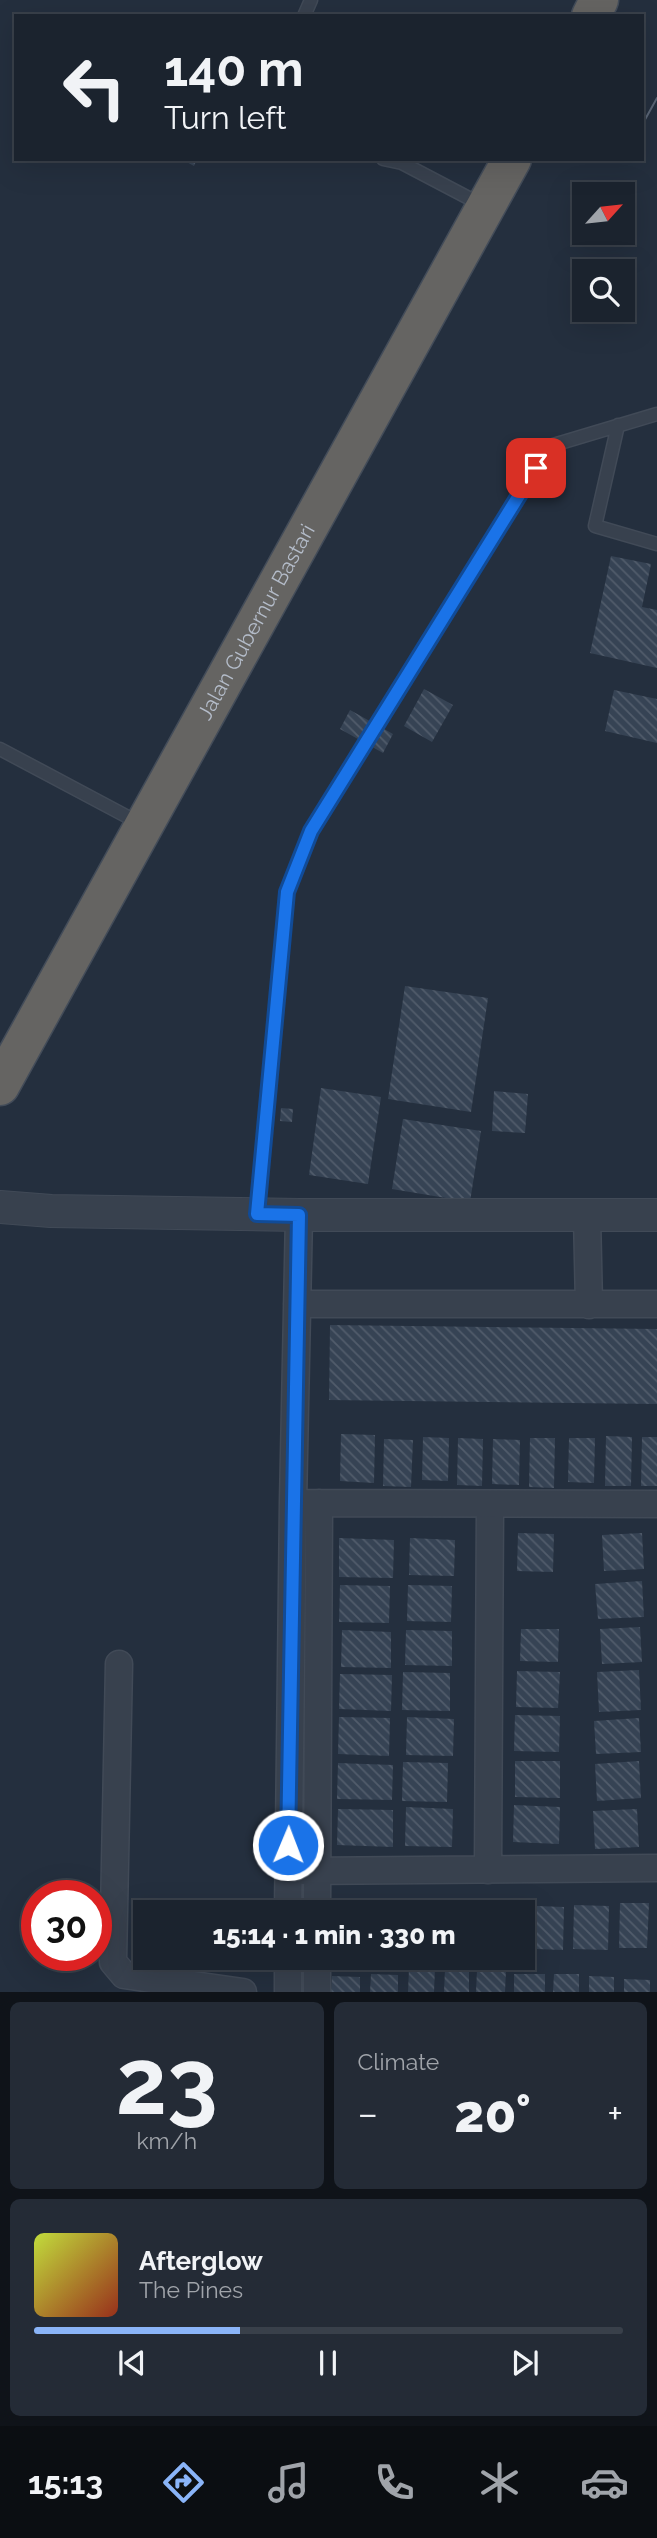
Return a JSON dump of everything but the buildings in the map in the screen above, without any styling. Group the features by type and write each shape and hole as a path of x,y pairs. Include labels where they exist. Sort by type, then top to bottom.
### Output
{"highway":[{"name":"Jalan Gubernur Bastari","path":"0,1086 511,161"}],"street":[{"path":"0,1207 51,1211 299,1215 657,1215"},
{"path":"299,1215 296,1304 306,1503 317,1900"},
{"path":"587,1216 589,1305"},
{"path":"296,1304 657,1304"},
{"path":"306,1503 657,1504"},
{"path":"288,1900 306,1503"},
{"path":"488,1870 490,1504"},
{"path":"119,1664 113,1962 124,1975 243,1992"},
{"path":"288,1872 657,1868"},
{"path":"288,1970 288,1992"},
{"path":"317,1970 317,1992"}],"lane":[{"path":"392,161 402,163 486,206"},
{"path":"257,1214 287,892 311,831 550,446 657,414"},
{"path":"618,425 595,526 657,544"},
{"path":"0,749 144,826"}],"tram line":[{"path":"644,121 657,98"}],"route":[{"path":"288,1845 299,1215 257,1214 287,892 311,831 536,468"}]}
